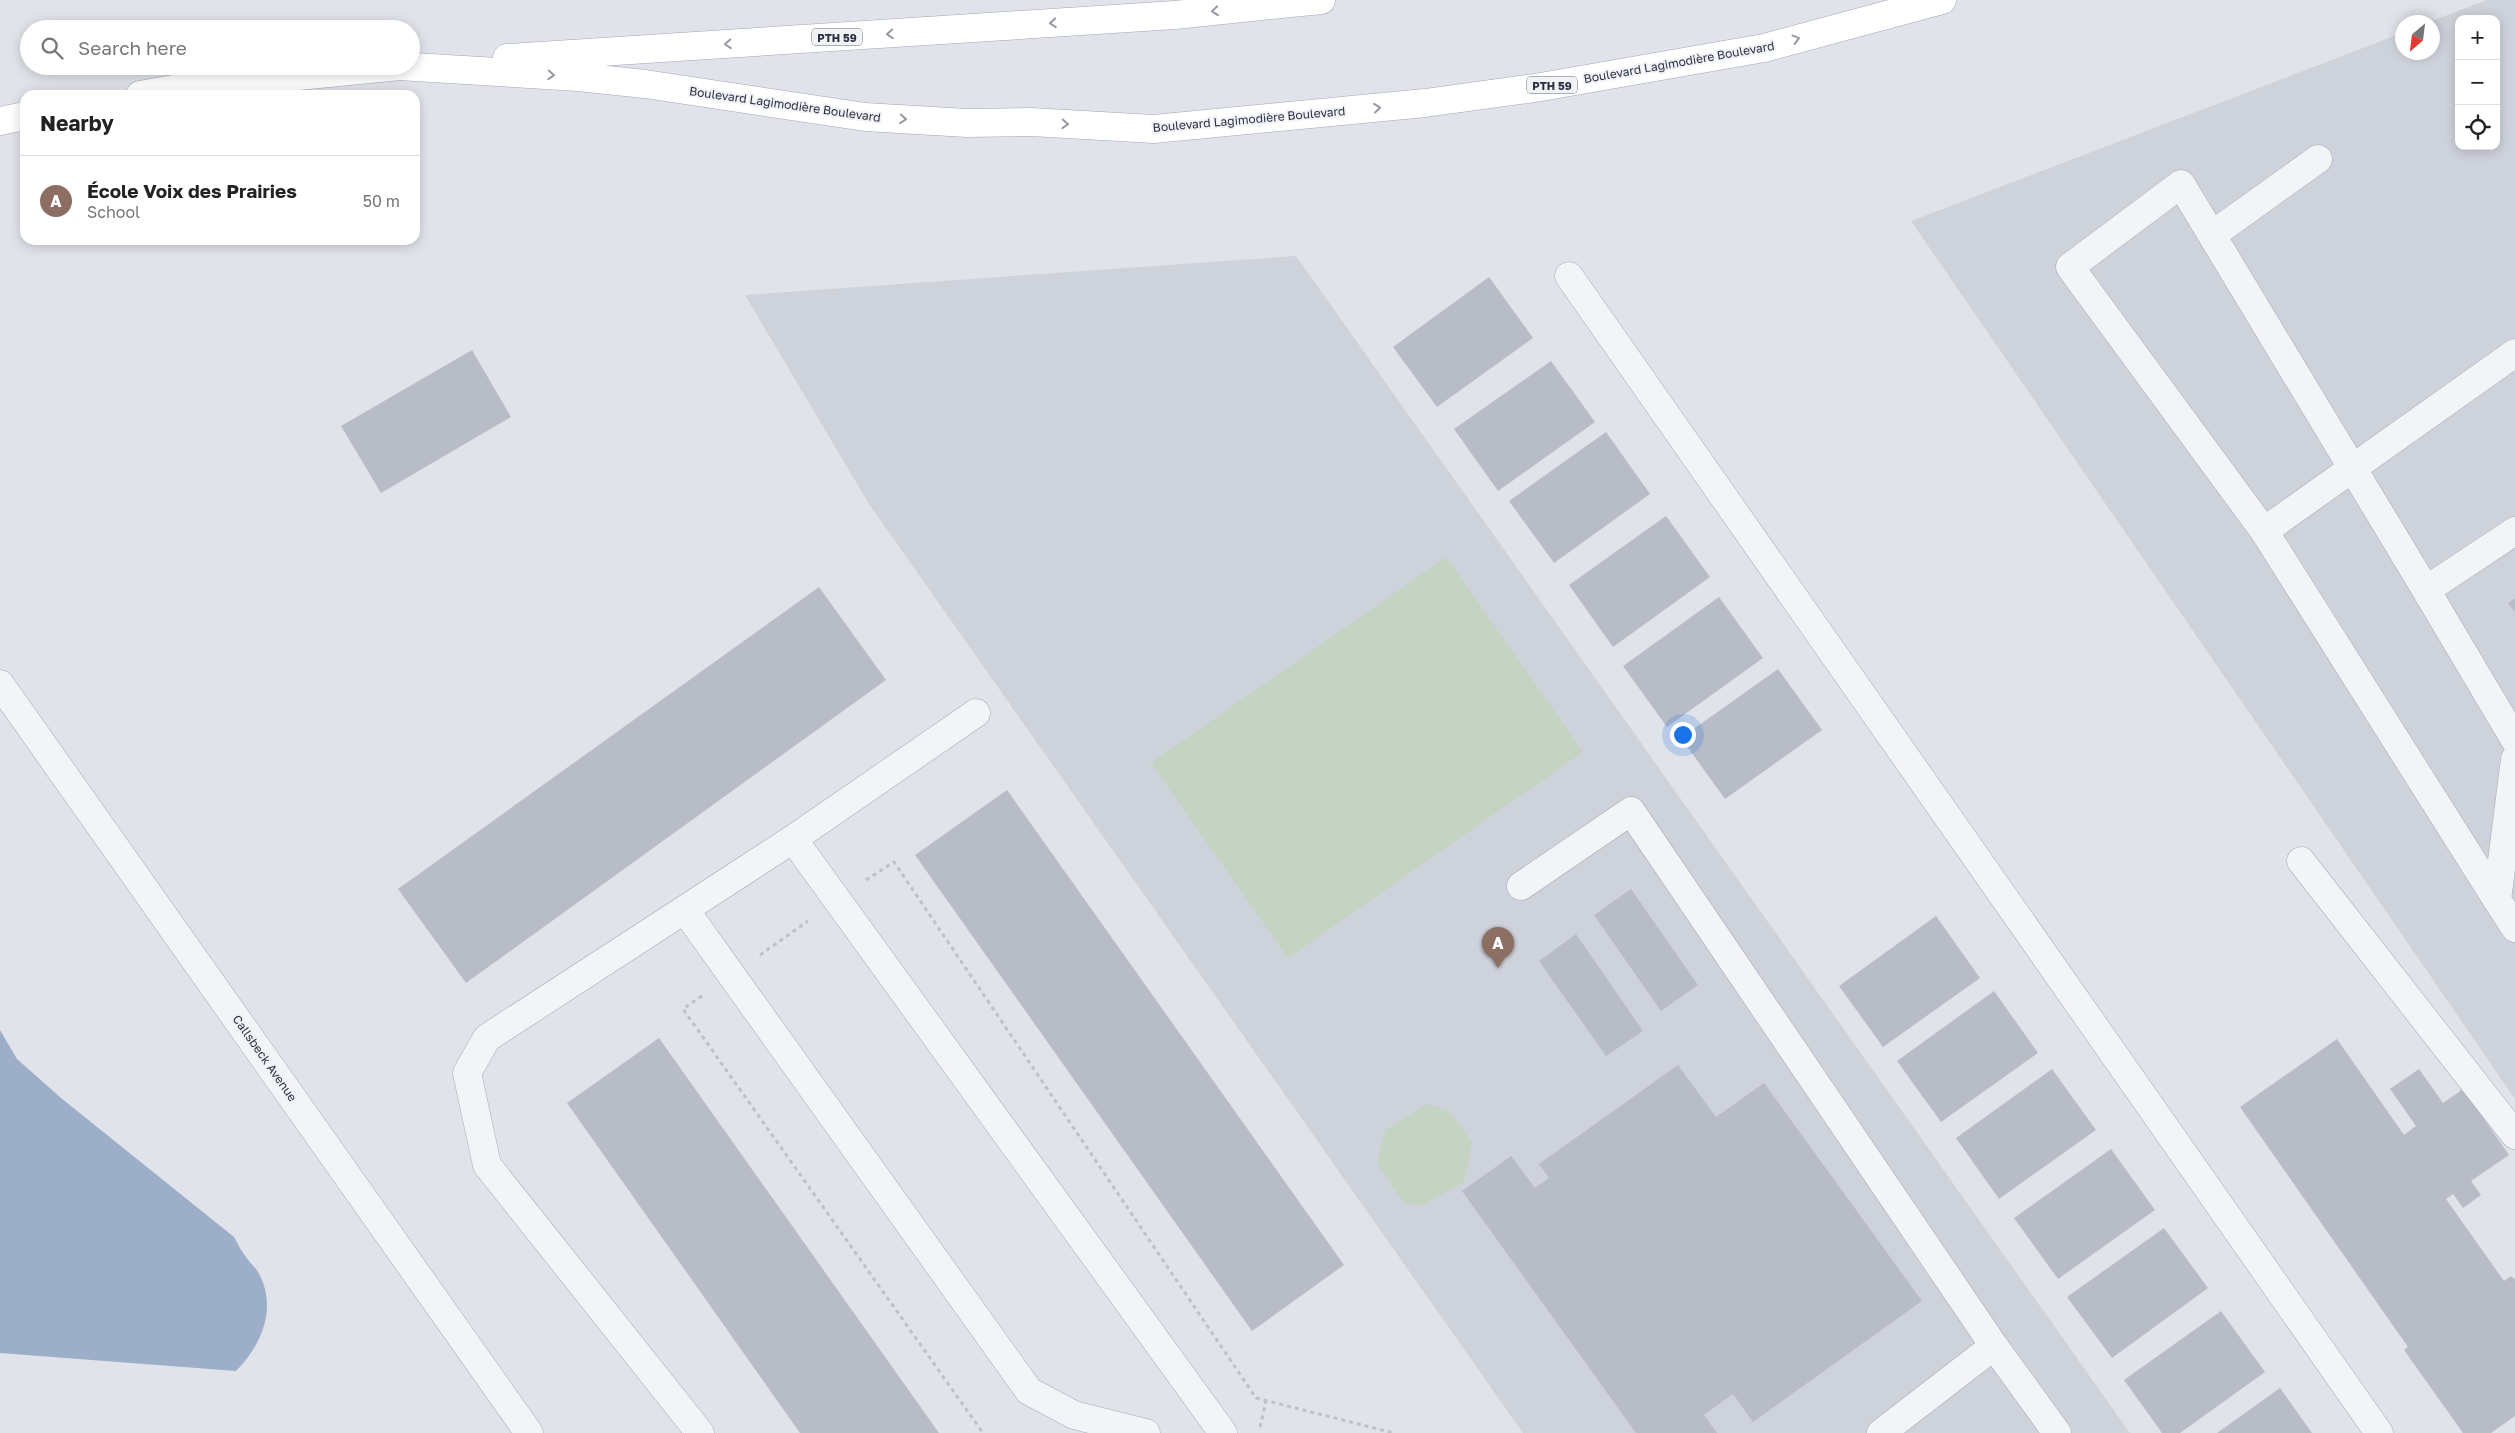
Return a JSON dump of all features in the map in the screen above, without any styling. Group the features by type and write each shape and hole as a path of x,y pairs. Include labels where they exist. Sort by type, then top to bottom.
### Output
{"main road":[{"name":"PTH 59","path":"420,64 1175,15 1321,0"},
{"name":"Boulevard Lagimodière Boulevard","path":"420,67 606,80 873,117 1154,129 1406,105 1535,88 1764,48 1942,0"},
{"name":"Boulevard Lagimodière Boulevard","path":"172,90 309,75"},
{"path":"0,121 20,117"}],"street":[{"path":"2212,234 2318,159"},
{"path":"2515,740 2181,184 2070,267 2264,531 2515,928"},
{"path":"1569,276 2379,1433"},
{"path":"2264,531 2515,353"},
{"path":"2426,590 2515,531"},
{"name":"Callsbeck Avenue","path":"0,684 529,1433"},
{"path":"700,1433 487,1165 467,1073 487,1038 793,839 976,713"},
{"path":"2497,900 2515,759"},
{"path":"1521,886 1631,811 1994,1346 2057,1433"},
{"path":"793,839 1223,1433"},
{"path":"2301,860 2515,1135"},
{"path":"685,910 1029,1391 1074,1415 1146,1433"},
{"path":"1881,1433 1994,1346"}],"path":[{"path":"983,1433 683,1010 837,900 894,862 1256,1398 1394,1433"},
{"path":"1258,1433 1266,1401"}],"shaded area":[{"path":"2487,0 2515,0 2515,1099 1911,221 2395,36 2395,60 2440,60 2440,18"},
{"path":"1296,256 2130,1433 1523,1433 869,504 745,295"}],"green space":[{"path":"1446,557 1583,752 1288,958 1151,763"},
{"path":"1427,1104 1450,1111 1472,1143 1464,1182 1423,1205 1404,1203 1377,1163 1385,1130"}],"water":[{"path":"0,1030 17,1059 61,1098 234,1237 258,1272 264,1285 267,1299 267,1312 260,1337 245,1361 236,1371 0,1353"}],"building":[{"path":"1489,277 1533,338 1437,407 1393,347"},
{"path":"472,350 511,417 381,493 341,426"},
{"path":"1551,361 1595,422 1498,491 1454,429"},
{"path":"1606,432 1650,494 1554,563 1509,501"},
{"path":"1666,516 1710,577 1613,647 1569,585"},
{"path":"819,587 886,680 466,983 398,889"},
{"path":"1719,597 1763,658 1667,727 1623,666"},
{"path":"2515,598 2515,612 2508,603"},
{"path":"1778,669 1822,730 1725,799 1681,738"},
{"path":"1007,790 1344,1265 1252,1331 915,855"},
{"path":"1631,889 1698,985 1661,1011 1594,915"},
{"path":"1936,916 1980,978 1883,1047 1839,986"},
{"path":"1576,934 1643,1031 1606,1056 1539,961"},
{"path":"1994,991 2038,1053 1941,1122 1897,1061"},
{"path":"659,1038 939,1433 800,1433 567,1103"},
{"path":"2337,1039 2404,1135 2416,1126 2390,1089 2419,1069 2443,1103 2463,1089 2509,1155 2471,1181 2481,1195 2463,1208 2453,1194 2446,1199 2504,1281 2511,1276 2515,1279 2515,1416 2491,1433 2463,1433 2404,1350 2408,1347 2240,1107"},
{"path":"1678,1065 1716,1117 1764,1083 1922,1301 1753,1422 1733,1394 1704,1415 1717,1433 1636,1433 1462,1191 1511,1156 1535,1188 1549,1178 1539,1164"},
{"path":"2052,1069 2096,1130 1999,1199 1956,1138"},
{"path":"2111,1149 2155,1210 2058,1279 2014,1218"},
{"path":"2164,1228 2208,1288 2112,1358 2067,1297"},
{"path":"2221,1311 2265,1372 2180,1433 2162,1433 2124,1380"},
{"path":"2280,1388 2312,1433 2217,1433"}],"place":[{"name":"École Voix des Prairies","path":"1498,968"}]}
